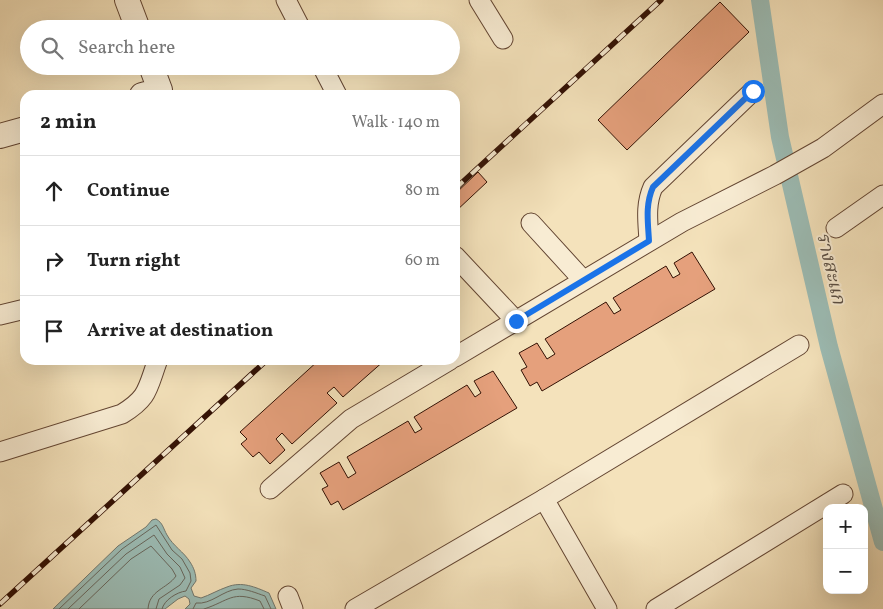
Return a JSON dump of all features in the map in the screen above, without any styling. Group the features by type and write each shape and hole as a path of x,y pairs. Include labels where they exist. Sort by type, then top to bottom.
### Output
{"street":[{"path":"286,0 296,20"},
{"path":"479,0 503,39"},
{"path":"133,2 136,20"},
{"path":"152,75 155,90"},
{"path":"327,75 334,90"},
{"path":"649,241 647,210 648,197 653,187 753,91"},
{"path":"460,354 682,222 775,175 823,148 883,104"},
{"path":"0,136 20,130"},
{"path":"836,228 883,195"},
{"path":"531,223 583,280"},
{"path":"460,261 516,321"},
{"path":"0,315 20,309"},
{"path":"355,609 544,499 799,345"},
{"path":"0,452 122,414 136,405 146,394 156,365"},
{"path":"270,489 351,419 442,365"},
{"path":"656,609 843,494"},
{"path":"544,499 607,609"}],"water":[{"path":"156,519 162,524 169,539 188,558 193,567 196,581 191,588 194,596 201,598 233,585 248,586 269,593 276,609 185,609 190,604 189,599 185,596 165,609 53,609 118,546 146,527 152,520"}],"building":[{"path":"720,2 749,32 627,150 598,120"},
{"path":"478,172 487,182 460,207 460,189"},
{"path":"692,252 715,289 542,391 537,382 530,386 521,370 527,367 519,353 537,343 547,359 555,354 545,339 606,302 614,314 621,310 613,298 666,266 673,278 680,274 674,263"},
{"path":"314,365 379,365 343,397 334,387 327,393 337,403 292,444 282,433 276,439 285,450 270,464 259,452 253,457 241,444 247,439 240,432"},
{"path":"493,371 517,408 343,510 338,501 331,505 322,489 328,486 320,473 339,462 348,478 356,473 347,457 408,421 415,433 422,429 414,417 467,385 475,397 481,393 474,381"}],"waterway":[{"name":"รางสะแก","path":"760,0 780,137 829,347 883,542"}],"railway":[{"path":"460,184 661,0"},
{"path":"0,604 262,365"}],"route":[{"path":"516,321 649,241 647,210 648,197 653,187 753,91"}]}
